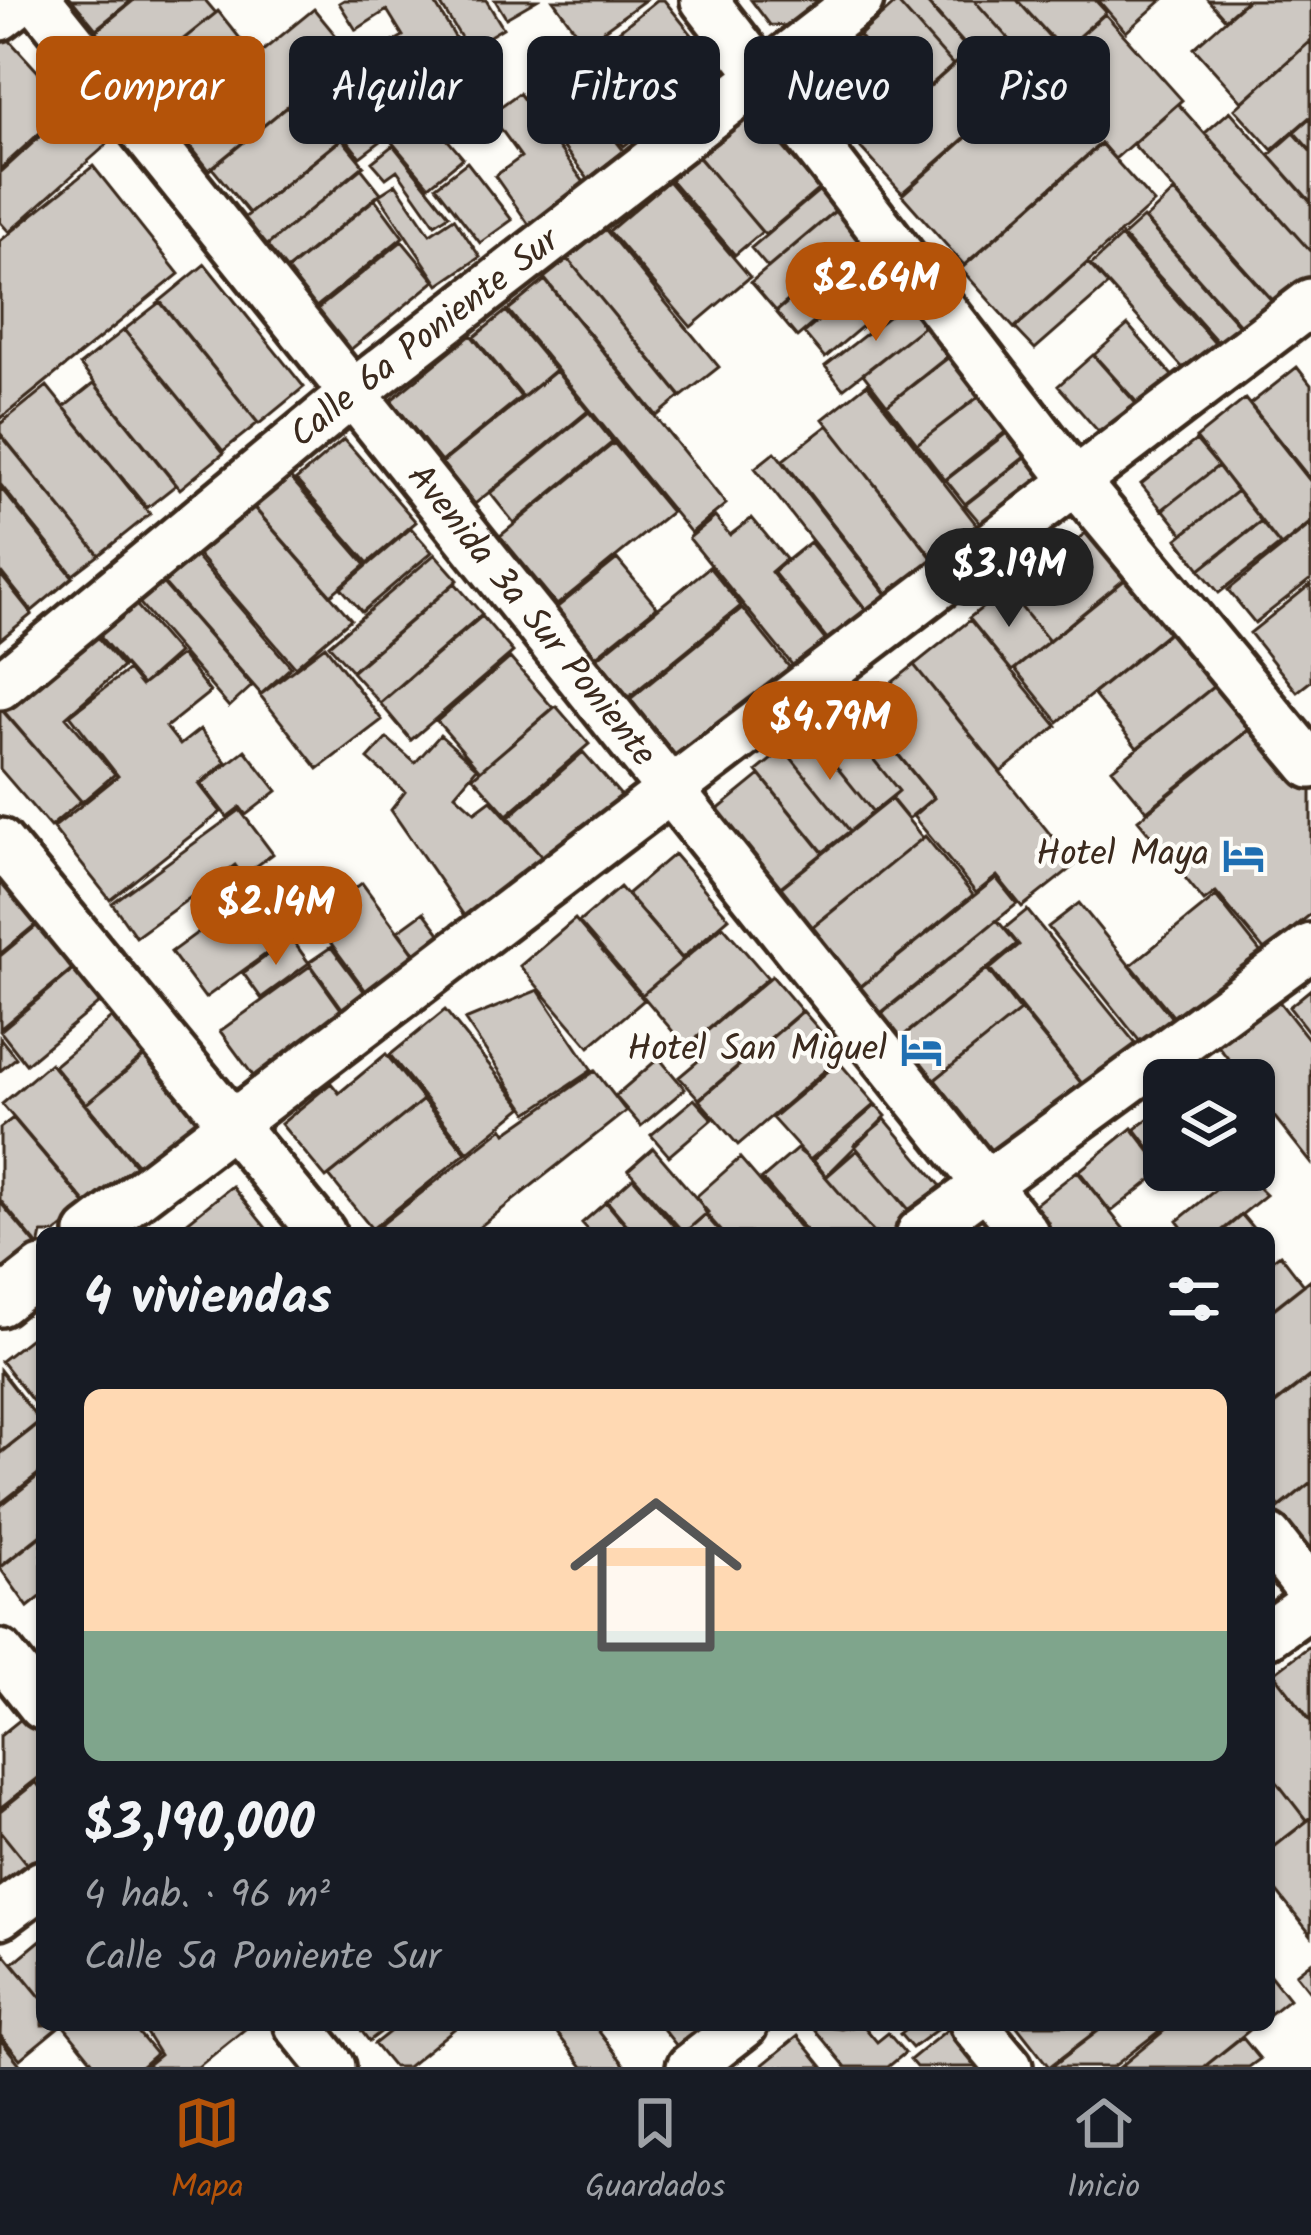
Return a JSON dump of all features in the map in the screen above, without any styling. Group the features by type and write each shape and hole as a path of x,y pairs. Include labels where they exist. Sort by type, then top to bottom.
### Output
{"street":[{"path":"0,17 22,0"},
{"name":"Avenida 3a Sur Poniente","path":"38,0 1020,1227"},
{"path":"704,0 744,52"},
{"name":"Calle 6a Poniente Sur","path":"813,36 860,0"},
{"name":"Calle 6a Poniente Sur","path":"0,686 353,393 744,89"},
{"path":"815,144 1076,482 1311,765"},
{"path":"97,1227 1311,302"},
{"path":"0,842 317,1227"},
{"path":"928,1227 1311,947"},
{"path":"0,1303 36,1275"},
{"path":"1275,1546 1311,1591"},
{"path":"1275,1630 1311,1604"},
{"path":"0,1653 36,1698"},
{"path":"0,1916 36,1889"},
{"path":"303,2031 332,2067"},
{"path":"690,2067 736,2031"},
{"path":"979,2031 1009,2067"}],"building":[{"path":"72,0 132,0 96,29"},
{"path":"134,0 205,0 216,13 187,36 100,36 96,31"},
{"path":"433,0 454,36 403,36 387,10 356,30 339,3"},
{"path":"438,0 486,0 503,28 490,36 460,36"},
{"path":"495,0 537,0 506,18"},
{"path":"553,0 645,0 596,36 579,36"},
{"path":"657,0 664,0 693,36 617,36"},
{"path":"751,0 820,0 788,26 770,25"},
{"path":"924,0 957,37 957,62 953,65 933,42 933,36 927,36 897,2"},
{"path":"925,0 974,0 1006,36 957,36"},
{"path":"974,0 1017,0 1049,36 1006,36"},
{"path":"1017,0 1095,0 1106,12 1079,36 1050,36"},
{"path":"1098,0 1162,0 1126,32"},
{"path":"1208,0 1247,0 1225,19"},
{"path":"1248,0 1311,0 1311,40 1242,102 1194,48"},
{"path":"897,2 927,36 859,36"},
{"path":"314,9 336,36 289,36 289,105 265,124 265,49"},
{"path":"218,11 238,36 187,36"},
{"path":"1105,14 1182,100 1115,159 1102,144 1110,144 1110,36 1080,36"},
{"path":"0,30 36,70 36,136 0,169"},
{"path":"1311,41 1311,116 1272,150 1235,109"},
{"path":"933,42 953,65 933,83"},
{"path":"957,63 958,144 902,193 861,148 866,144 933,144 933,84"},
{"path":"519,93 527,104 527,144 556,144 586,185 530,226 495,176 521,157 503,132 503,105"},
{"path":"1178,104 1311,252 1311,293 1286,315 1133,144"},
{"path":"289,105 289,144 335,144 249,213 212,168 241,144 265,144 265,125"},
{"path":"744,109 744,144 781,144 819,189 765,235 694,152 703,144 720,144 720,130"},
{"path":"1230,111 1311,203 1311,252 1205,133"},
{"path":"1311,117 1311,151 1294,132"},
{"path":"1294,133 1311,152 1311,202 1269,155"},
{"path":"36,140 36,144 107,144 9,232 0,222 0,173"},
{"path":"189,144 241,144 209,170"},
{"path":"336,144 346,144 364,166 265,247 243,219"},
{"path":"350,144 377,144 360,157"},
{"path":"393,144 451,144 463,158 429,186"},
{"path":"561,144 619,144 624,151 588,179"},
{"path":"959,144 1100,144 964,265 902,195"},
{"path":"1101,144 1154,203 1014,328 961,269"},
{"path":"393,145 449,215 435,224 397,170 386,178 372,162"},
{"path":"698,156 762,232 735,255 671,180"},
{"path":"467,162 512,220 480,243 436,186"},
{"path":"93,166 179,274 0,419 0,241"},
{"path":"361,168 381,193 284,272 264,248"},
{"path":"668,181 750,277 691,327 609,231"},
{"path":"396,184 430,234 454,218 480,257 439,285 379,195"},
{"path":"822,188 839,208 768,268 751,248"},
{"path":"1174,192 1282,312 1252,338 1145,219"},
{"path":"375,199 403,237 315,308 285,272"},
{"path":"837,209 862,238 776,311 751,282"},
{"path":"1143,218 1251,339 1231,357 1123,236"},
{"path":"605,229 719,367 681,397 568,259"},
{"path":"1121,237 1228,358 1198,385 1091,265"},
{"path":"862,239 883,264 797,337 776,312"},
{"path":"402,241 435,281 349,351 316,310"},
{"path":"568,259 681,396 657,416 544,278"},
{"path":"1088,263 1108,285 1035,349 1015,328"},
{"path":"205,264 304,387 259,424 160,301"},
{"path":"883,266 904,291 825,358 804,333"},
{"path":"545,280 726,504 691,533 508,310"},
{"path":"910,300 928,323 843,389 825,366"},
{"path":"160,302 258,423 223,451 124,330"},
{"path":"506,311 555,370 523,397 474,337"},
{"path":"928,323 952,353 887,405 863,374"},
{"path":"1128,325 1183,388 1151,418 1094,355"},
{"path":"124,330 224,453 180,489 80,365"},
{"path":"471,335 521,397 441,462 391,400"},
{"path":"953,354 983,393 917,444 887,405"},
{"path":"1093,355 1148,417 1113,448 1058,386"},
{"path":"1297,367 1311,385 1311,480 1250,404"},
{"path":"556,371 588,411 475,504 442,463"},
{"path":"94,383 176,485 147,508 64,407"},
{"path":"867,384 980,529 937,563 823,419"},
{"path":"47,386 150,514 99,555 0,433 0,424"},
{"path":"981,395 1009,429 945,480 917,444"},
{"path":"1245,399 1311,482 1311,522 1281,546 1196,438"},
{"path":"589,412 613,442 514,523 490,493"},
{"path":"828,425 936,563 891,598 783,460"},
{"path":"1013,428 1031,452 965,504 946,480"},
{"path":"0,434 99,555 73,575 0,484"},
{"path":"344,439 416,522 368,563 296,480"},
{"path":"1196,440 1218,466 1162,510 1141,484"},
{"path":"614,443 671,512 557,605 500,536"},
{"path":"775,452 892,602 872,617 755,468"},
{"path":"1032,453 1053,480 987,531 965,505"},
{"path":"1218,466 1237,491 1183,534 1163,509"},
{"path":"288,475 366,565 331,595 252,505"},
{"path":"0,487 73,577 32,611 0,571"},
{"path":"1237,491 1261,521 1200,569 1177,539"},
{"path":"248,501 351,619 295,667 193,549"},
{"path":"715,517 730,535 752,518 786,559 771,572 830,646 798,672 689,538"},
{"path":"1099,522 1137,569 1049,641 1010,594"},
{"path":"1261,522 1280,545 1219,593 1200,570"},
{"path":"1311,524 1311,579 1255,623 1228,590"},
{"path":"411,528 432,552 362,612 341,588"},
{"path":"810,542 874,620 837,651 773,572"},
{"path":"435,554 458,580 352,671 329,645"},
{"path":"195,556 291,667 261,694 164,583"},
{"path":"617,559 657,607 595,657 555,609"},
{"path":"709,567 741,606 629,697 597,658"},
{"path":"1137,570 1180,623 1058,722 1015,669"},
{"path":"0,574 32,614 0,640"},
{"path":"159,579 252,686 229,707 136,599"},
{"path":"455,583 482,614 380,703 352,672"},
{"path":"1311,584 1311,681 1297,692 1250,633"},
{"path":"1006,589 1049,641 1012,671 969,618"},
{"path":"132,600 178,653 142,685 95,631"},
{"path":"742,608 791,669 679,760 630,699"},
{"path":"482,616 513,652 411,740 380,703"},
{"path":"970,620 1057,726 1001,772 914,665"},
{"path":"1180,624 1224,678 1137,748 1093,694"},
{"path":"91,630 123,667 66,717 115,774 82,802 1,708"},
{"path":"325,646 382,720 318,769 260,695"},
{"path":"181,655 210,692 166,727 180,745 200,729 226,762 199,784 221,812 110,900 53,828 118,776 70,715 128,670 141,686"},
{"path":"510,658 553,708 480,771 437,721"},
{"path":"914,665 1075,865 1022,907 997,876 976,893 913,816 934,798 860,708"},
{"path":"1223,679 1258,722 1147,811 1112,769"},
{"path":"852,698 933,798 908,819 891,798 899,791 835,712"},
{"path":"556,706 589,744 507,815 473,777"},
{"path":"0,708 81,801 50,827 0,769"},
{"path":"834,711 899,791 873,812 808,732"},
{"path":"1261,720 1311,782 1311,914 1265,951 1216,892 1204,901 1138,820"},
{"path":"440,735 477,768 455,794 475,812 491,800 550,866 472,927 391,810 405,792 368,759 387,738 415,763"},
{"path":"811,735 873,812 850,831 788,754"},
{"path":"784,749 850,831 823,852 757,771"},
{"path":"245,750 277,791 246,815 240,807 227,817 201,784"},
{"path":"583,752 632,808 556,873 509,817"},
{"path":"760,775 823,853 778,889 716,811"},
{"path":"891,799 923,838 811,928 779,889"},
{"path":"240,810 273,854 243,876 235,865 136,937 112,903"},
{"path":"925,836 973,895 855,991 807,932"},
{"path":"674,854 729,918 682,958 627,894"},
{"path":"0,871 41,920 0,954"},
{"path":"996,878 1017,904 877,1016 857,990"},
{"path":"362,883 420,962 371,998 313,919"},
{"path":"620,887 683,960 642,995 579,922"},
{"path":"254,891 288,938 205,998 171,952"},
{"path":"1216,896 1266,959 1182,1027 1131,965"},
{"path":"1079,903 1172,1018 1141,1043 1048,927"},
{"path":"1027,910 1136,1044 1084,1086 990,969 1019,945 1005,928"},
{"path":"424,912 445,940 419,959 398,931"},
{"path":"48,916 84,959 0,1029 0,956"},
{"path":"575,919 644,1000 589,1047 520,966"},
{"path":"997,920 1017,944 898,1040 879,1016"},
{"path":"723,926 768,978 686,1047 642,995"},
{"path":"291,938 309,963 261,998 243,973"},
{"path":"331,947 370,999 347,1015 309,962"},
{"path":"84,961 111,993 26,1064 0,1031"},
{"path":"310,966 343,1012 254,1077 220,1031"},
{"path":"987,969 1020,1011 927,1086 894,1044"},
{"path":"772,976 802,1011 699,1099 679,1077 698,1061 687,1048"},
{"path":"1311,989 1311,1035 1289,1007"},
{"path":"538,990 592,1070 528,1113 465,1020"},
{"path":"1277,999 1311,1042 1311,1163 1275,1118 1275,1059 1228,1059 1218,1046"},
{"path":"445,1010 523,1107 468,1152 390,1055"},
{"path":"1021,1010 1081,1083 986,1160 926,1087"},
{"path":"803,1011 842,1056 738,1145 699,1100"},
{"path":"116,1014 148,1052 86,1104 54,1066"},
{"path":"0,1038 16,1058 0,1071"},
{"path":"158,1045 218,1117 147,1176 86,1104"},
{"path":"386,1054 423,1100 326,1178 281,1124 331,1083 339,1093"},
{"path":"659,1058 685,1089 641,1126 615,1096"},
{"path":"839,1062 875,1104 810,1160 772,1118"},
{"path":"50,1063 137,1167 90,1208 2,1104"},
{"path":"595,1071 626,1111 480,1227 378,1227 503,1128 506,1133"},
{"path":"694,1099 712,1119 669,1156 651,1135"},
{"path":"423,1100 466,1153 374,1227 329,1176"},
{"path":"876,1105 886,1116 826,1176 813,1160"},
{"path":"13,1118 88,1207 63,1227 36,1227 36,1243 0,1200 0,1128"},
{"path":"885,1119 941,1186 911,1212 854,1145"},
{"path":"1132,1128 1143,1142 1143,1187 1111,1212 1079,1171"},
{"path":"653,1148 708,1212 691,1227 679,1227 628,1170"},
{"path":"797,1149 869,1227 803,1227 762,1179"},
{"path":"857,1150 917,1220 909,1227 869,1227 826,1177"},
{"path":"740,1158 800,1227 718,1227 697,1196"},
{"path":"1077,1171 1122,1227 1042,1227 1029,1209"},
{"path":"633,1178 675,1227 629,1227 607,1201"},
{"path":"232,1186 265,1227 187,1227 185,1224"},
{"path":"1214,1191 1262,1191 1266,1195 1226,1227 1182,1227 1177,1221"},
{"path":"0,1202 36,1245 36,1255 10,1277 0,1265"},
{"path":"606,1202 627,1227 586,1227 582,1223"},
{"path":"705,1215 716,1227 691,1227"},
{"path":"1242,1215 1252,1227 1227,1227"},
{"path":"1280,1254 1304,1285 1275,1308 1275,1258"},
{"path":"1311,1279 1311,1375 1275,1403 1275,1307"},
{"path":"36,1334 36,1405 1,1361"},
{"path":"0,1370 36,1416 36,1424 0,1453"},
{"path":"1311,1376 1311,1482 1280,1507 1275,1501 1275,1404"},
{"path":"36,1426 36,1476 0,1504 0,1454"},
{"path":"36,1478 36,1539 0,1567 0,1506"},
{"path":"1311,1482 1311,1554 1276,1511"},
{"path":"36,1540 36,1601 28,1607 0,1568"},
{"path":"1311,1645 1311,1721 1275,1674"},
{"path":"1275,1675 1311,1722 1311,1817 1306,1820 1275,1780"},
{"path":"36,1707 36,1780 0,1808 0,1736"},
{"path":"1275,1780 1307,1821 1275,1845"},
{"path":"36,1782 33,1872 0,1831 0,1811"},
{"path":"1311,1818 1311,1935 1275,1890 1275,1846"},
{"path":"0,1831 33,1872 8,1892 0,1882"},
{"path":"36,1944 36,1992 13,1963"},
{"path":"3,1952 36,1992 36,2031 54,2031 20,2059 0,2035"},
{"path":"1311,1962 1311,1993 1296,1974"},
{"path":"1275,1982 1289,1999 1275,2010"},
{"path":"68,2031 137,2031 156,2054 141,2067 97,2067"},
{"path":"145,2031 243,2031 198,2067 145,2067 160,2055"},
{"path":"362,2031 382,2031 369,2041"},
{"path":"390,2031 452,2031 407,2067 393,2067 374,2044"},
{"path":"556,2031 599,2031 626,2067 583,2067"},
{"path":"665,2031 714,2031 684,2055"},
{"path":"816,2031 868,2031 877,2042 888,2033 905,2053 888,2067 846,2067"},
{"path":"904,2031 935,2031 912,2048 900,2034"},
{"path":"946,2031 959,2031 993,2067 916,2067 910,2060"},
{"path":"1021,2031 1096,2031 1049,2067"},
{"path":"1098,2031 1159,2031 1113,2067 1051,2067"},
{"path":"1164,2031 1249,2031 1204,2067 1120,2067"},
{"path":"798,2036 823,2067 760,2067"},
{"path":"1242,2037 1260,2059 1249,2067 1204,2067"},
{"path":"0,2039 22,2067 0,2067"}],"place":[{"name":"Hotel Maya","path":"1243,855"},
{"name":"Hotel San Miguel","path":"921,1050"}]}
